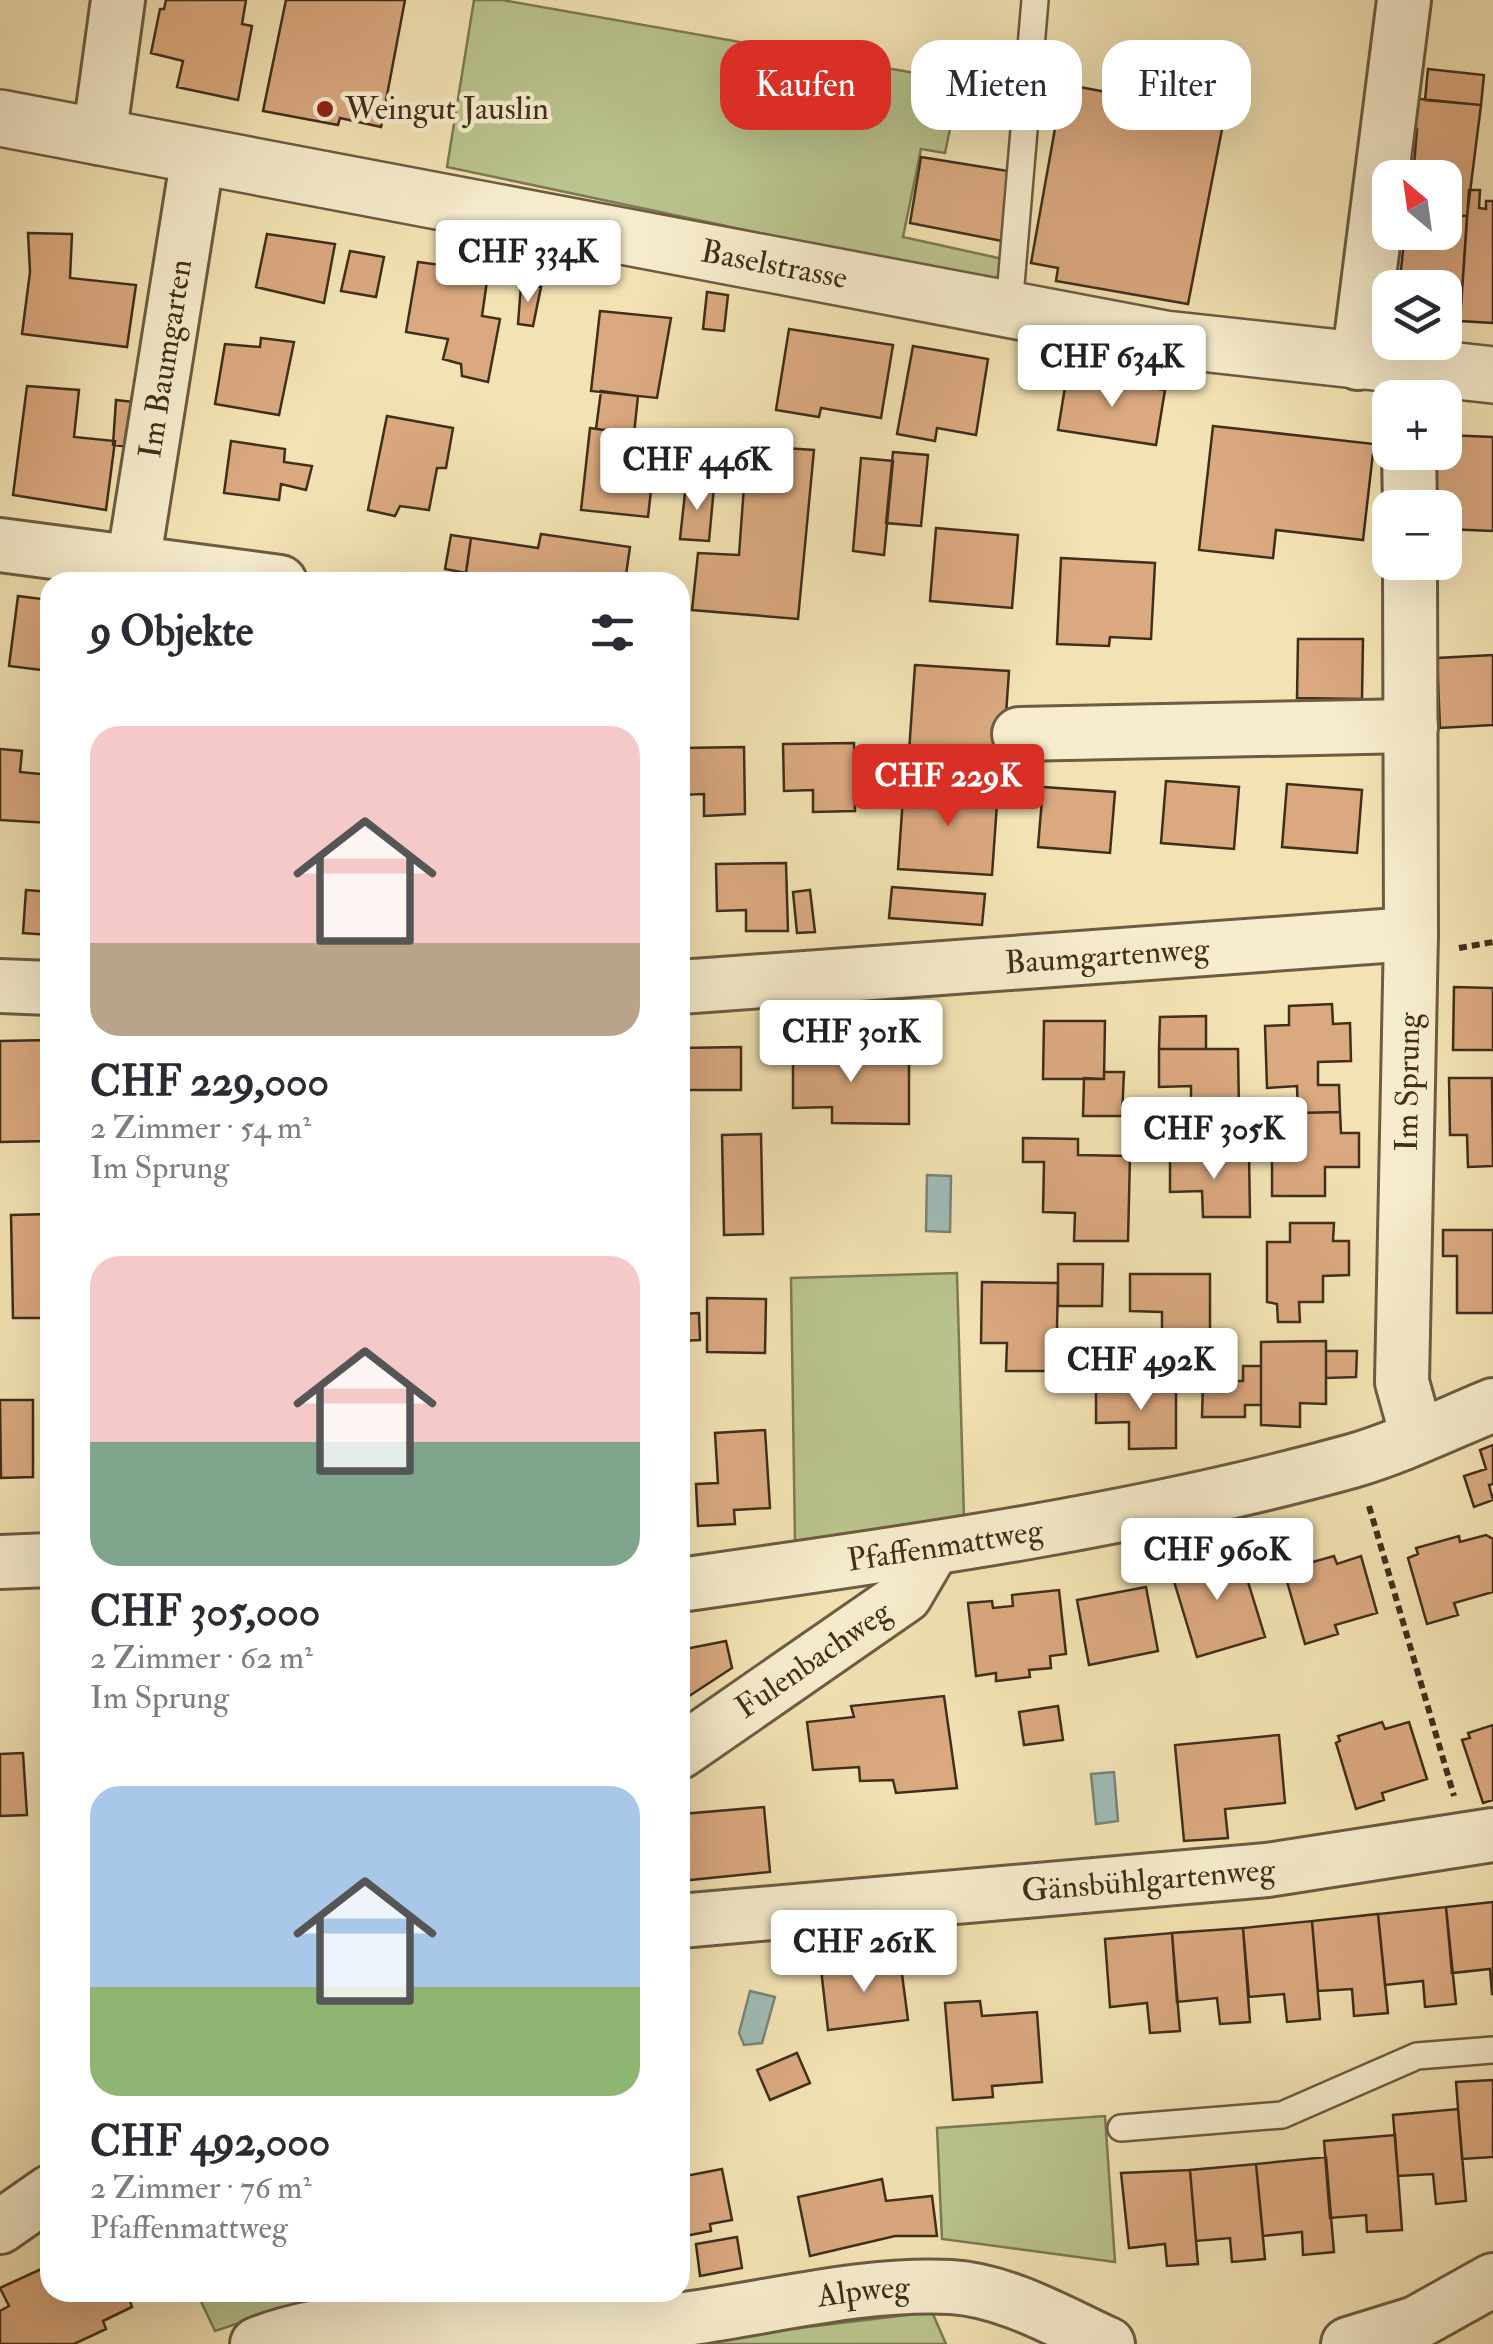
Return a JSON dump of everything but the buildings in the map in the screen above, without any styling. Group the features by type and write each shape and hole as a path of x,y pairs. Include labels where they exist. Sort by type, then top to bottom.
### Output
{"street":[{"path":"99,138 118,0"},
{"path":"1392,376 1404,0"},
{"name":"Baselstrasse","path":"0,118 1165,339 1392,376 1493,374"},
{"name":"Im Baumgarten","path":"133,564 198,156"},
{"path":"0,546 172,572"},
{"name":"Im Sprung","path":"1410,580 1411,934 1402,1382 1416,1436"},
{"path":"1019,734 1411,726"},
{"name":"Baumgartenweg","path":"690,985 1411,934"},
{"path":"0,986 40,988"},
{"name":"Pfaffenmattweg","path":"690,1584 932,1550 1134,1514 1355,1460 1493,1405"},
{"name":"Fulenbachweg","path":"690,1745 905,1596 932,1550"},
{"path":"0,1562 40,1560"},
{"name":"Gänsbühlgartenweg","path":"690,1920 1267,1870 1480,1838"},
{"path":"0,2227 40,2199"},
{"path":"1348,2344 1416,2323 1493,2280"},
{"name":"Alpweg","path":"256,2344 359,2320 454,2319 596,2327 739,2314 886,2289 955,2287 1022,2305 1108,2344"}],"lane":[{"path":"1009,308 1035,0"},
{"path":"1121,2128 1282,2115 1416,2056 1493,2050"}],"path":[{"path":"1355,1460 1480,1838"}],"green space":[{"path":"474,0 502,0 728,40 720,40 720,130 891,130 891,69 911,72 911,130 950,130 945,153 921,149 903,237 1003,259 996,283 447,167"},
{"path":"957,1273 964,1518 795,1542 791,1278"},
{"path":"1105,2116 1115,2262 942,2239 937,2128"},
{"path":"201,2302 318,2302 320,2307 260,2316 215,2331"},
{"path":"932,2312 946,2344 665,2344"}],"water":[{"path":"927,1175 951,1176 950,1232 926,1231"},
{"path":"1114,1772 1118,1821 1096,1824 1091,1774"},
{"path":"750,1991 775,1997 762,2043 744,2045 739,2033"}],"place":[{"name":"Weingut Jauslin","path":"325,109"}]}
